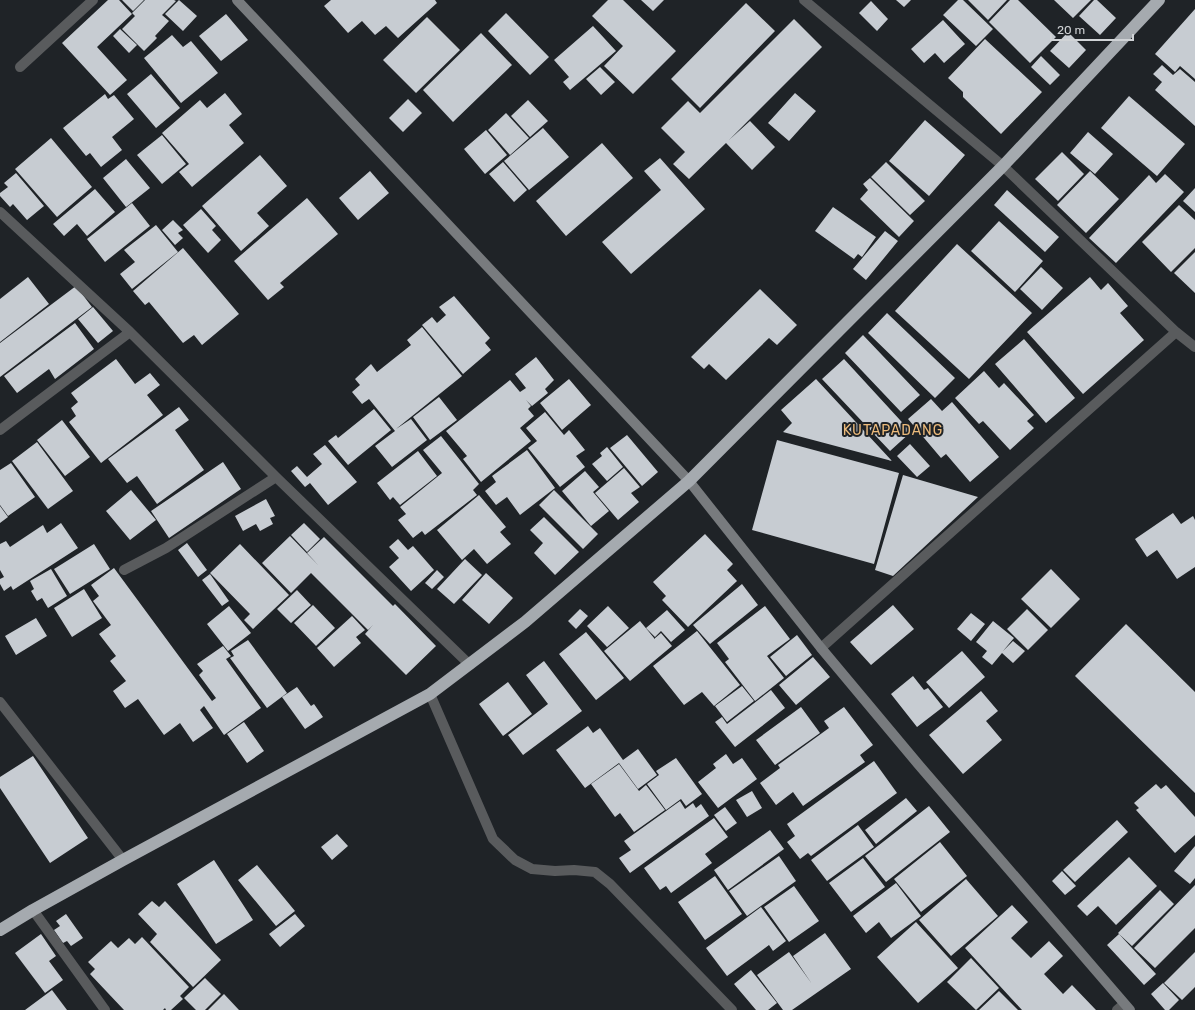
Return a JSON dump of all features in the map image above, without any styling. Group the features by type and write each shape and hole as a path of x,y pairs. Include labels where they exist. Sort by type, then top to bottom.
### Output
{"highway":[{"path":"0,930 123,860 430,694 525,622 689,481 1003,166 1160,0"}],"street":[{"path":"20,67 93,0"},
{"path":"236,0 689,481 821,648 1124,1008"},
{"path":"804,0 1003,166 1176,332 1195,347"},
{"path":"2,217 130,332 276,477 470,665"},
{"path":"0,430 130,332"},
{"path":"821,648 1176,332"},
{"path":"124,570 166,548 276,477"},
{"path":"430,694 493,839 515,860 532,869 555,872 574,870 595,872 610,884 728,1009"},
{"path":"0,702 123,860"},
{"path":"34,910 105,1010"}],"building":[{"path":"108,0 119,0 132,14 97,47 127,80 110,95 62,43"},
{"path":"122,0 144,0 133,11"},
{"path":"145,0 176,1 162,15 169,21 155,36 157,38 144,51 122,29 135,16 132,13"},
{"path":"179,0 197,16 183,31 165,14"},
{"path":"331,0 435,0 437,3 398,38 386,26 375,35 362,21 348,33 324,6"},
{"path":"608,0 623,0 676,51 633,94 604,66 623,46 592,16"},
{"path":"641,0 664,0 653,11"},
{"path":"896,0 911,0 904,7"},
{"path":"958,0 963,0 993,29 976,46 943,15"},
{"path":"968,0 1007,0 988,20"},
{"path":"1010,0 1018,0 1056,37 1030,63 989,22"},
{"path":"1054,0 1091,0 1073,18"},
{"path":"1094,0 1097,0 1116,18 1100,35 1079,16"},
{"path":"871,1 888,19 877,31 859,13"},
{"path":"746,3 775,31 700,108 671,79"},
{"path":"1195,9 1195,79 1180,66 1175,72 1155,54"},
{"path":"506,13 549,57 530,75 488,31"},
{"path":"226,14 248,40 221,61 199,36"},
{"path":"427,17 460,50 416,93 383,60"},
{"path":"794,19 822,47 729,140 750,121 775,147 752,170 726,143 689,179 673,164 685,152 661,128 688,101 700,113"},
{"path":"943,20 965,44 944,63 935,53 924,63 911,49"},
{"path":"593,26 616,51 570,90 563,82 569,77 554,60"},
{"path":"120,29 137,45 129,53 113,36"},
{"path":"1068,32 1086,50 1069,68 1050,51"},
{"path":"481,33 512,65 453,122 423,90"},
{"path":"172,35 183,47 191,41 218,73 181,103 144,58"},
{"path":"985,39 1042,92 1001,134 963,97 963,92 948,78"},
{"path":"1041,56 1060,75 1050,85 1031,67"},
{"path":"1162,65 1173,75 1180,69 1195,82 1195,126 1155,90 1162,82 1153,74"},
{"path":"600,67 615,82 601,95 586,79"},
{"path":"151,74 180,108 156,128 127,94"},
{"path":"225,93 242,114 229,125 244,143 192,187 179,172 189,164 162,133 200,100 207,108"},
{"path":"795,93 816,111 789,141 768,123"},
{"path":"105,94 108,99 114,95 134,119 112,137 122,150 101,167 90,153 86,156 63,128"},
{"path":"1129,96 1185,144 1157,176 1101,128"},
{"path":"408,99 422,113 403,132 389,118"},
{"path":"528,100 548,121 530,137 511,116"},
{"path":"506,113 529,138 510,155 488,130"},
{"path":"925,120 965,155 929,196 889,161"},
{"path":"543,128 569,157 529,190 504,161"},
{"path":"486,130 507,155 485,174 464,149"},
{"path":"1088,132 1113,154 1095,174 1070,153"},
{"path":"162,135 186,164 162,184 137,155"},
{"path":"51,138 92,187 57,217 15,169"},
{"path":"602,143 633,178 566,236 536,201"},
{"path":"1062,152 1084,174 1058,201 1035,179"},
{"path":"260,155 287,186 257,213 269,226 241,251 202,206"},
{"path":"660,158 705,209 631,274 602,242 661,190 644,171"},
{"path":"126,159 150,188 126,207 103,178"},
{"path":"503,162 527,190 514,202 489,174"},
{"path":"886,162 925,201 910,215 871,177"},
{"path":"370,171 389,193 358,220 339,198"},
{"path":"1090,171 1119,199 1086,233 1057,205"},
{"path":"16,173 44,206 27,220 13,204 10,207 0,196 0,193 8,187 4,183"},
{"path":"1165,174 1184,192 1116,263 1089,238 1149,175 1156,183"},
{"path":"870,178 914,221 899,237 860,199 868,190 863,184"},
{"path":"1195,188 1195,212 1183,201"},
{"path":"95,189 115,212 87,236 77,224 64,236 53,224"},
{"path":"1007,190 1059,237 1045,252 994,205"},
{"path":"307,198 338,234 280,283 284,287 268,300 234,261"},
{"path":"132,203 150,226 105,262 87,239"},
{"path":"1179,205 1195,220 1195,248 1171,272 1142,242"},
{"path":"833,207 876,237 862,257 858,254 854,259 815,231"},
{"path":"201,209 216,226 212,230 221,240 208,253 183,225"},
{"path":"173,220 183,230 178,233 183,238 175,245 162,230"},
{"path":"999,221 1043,261 1015,292 971,251"},
{"path":"156,225 178,252 132,289 120,274 135,262 124,250"},
{"path":"885,231 898,241 866,280 853,269"},
{"path":"957,244 1032,313 969,379 895,311"},
{"path":"183,248 239,314 202,345 194,335 183,343 149,302 145,305 133,291"},
{"path":"1195,252 1195,293 1174,273"},
{"path":"1041,267 1063,288 1042,310 1020,289"},
{"path":"28,277 49,304 0,342 0,299"},
{"path":"1090,277 1101,290 1108,283 1128,306 1120,313 1144,340 1083,394 1027,332"},
{"path":"76,286 92,307 0,377 0,343"},
{"path":"760,289 797,325 777,345 769,338 726,380 709,364 704,369 691,357"},
{"path":"454,296 490,338 485,343 491,350 463,374 422,325 432,317 437,323 446,315 439,307"},
{"path":"93,307 113,331 98,343 78,319"},
{"path":"887,313 955,378 935,398 868,333"},
{"path":"75,323 94,349 55,379 49,369 17,393 4,376"},
{"path":"422,327 462,376 396,429 411,419 427,440 392,467 375,446 395,431 369,399 362,404 352,392 360,385 355,379 371,364 377,372 411,345 407,340"},
{"path":"863,335 920,395 901,412 845,353"},
{"path":"1024,339 1075,398 1046,423 995,364"},
{"path":"536,357 554,380 545,389 548,393 532,406 526,400 531,406 528,409 534,416 520,428 531,441 481,482 463,459 467,456 446,431 510,380 520,392 526,388 515,374"},
{"path":"116,359 135,384 150,373 160,385 147,395 163,415 101,463 69,422 76,416 71,408 78,402 71,393"},
{"path":"844,359 911,432 890,451 822,379"},
{"path":"984,371 999,388 1004,383 1034,415 1027,421 1034,428 1010,450 983,421 979,424 955,398"},
{"path":"569,379 591,405 562,430 540,403"},
{"path":"816,379 892,461 783,432 792,423 781,410"},
{"path":"439,397 457,420 430,440 413,417"},
{"path":"931,399 942,411 952,402 999,457 970,482 946,454 941,458 908,419"},
{"path":"179,407 189,420 175,430 204,470 157,504 137,476 127,483 108,459"},
{"path":"374,409 391,430 348,465 328,441 336,435 338,438"},
{"path":"545,412 564,435 569,430 585,450 576,456 585,467 560,487 528,448 537,441 526,428"},
{"path":"62,420 90,457 65,476 37,440"},
{"path":"627,435 658,472 642,486 610,448"},
{"path":"441,436 479,484 473,490 477,495 425,535 422,531 413,538 398,520 406,514 400,507 442,473 423,450"},
{"path":"777,440 899,473 874,564 752,530"},
{"path":"37,442 73,491 48,509 12,461"},
{"path":"910,444 930,466 917,477 897,456"},
{"path":"325,445 357,482 328,505 310,483 305,487 291,471 297,466 307,477 322,464 313,454"},
{"path":"607,447 623,467 607,481 592,464 602,456 600,453"},
{"path":"527,450 555,488 520,515 507,497 496,505 485,491 496,482 492,476"},
{"path":"418,451 437,476 400,505 393,497 390,500 377,483"},
{"path":"223,462 241,489 169,538 151,511"},
{"path":"11,463 35,497 8,516 0,505 0,470"},
{"path":"624,468 640,487 631,493 639,502 618,520 595,493"},
{"path":"585,471 599,487 593,492 609,511 591,526 562,491"},
{"path":"903,475 978,497 893,576 875,570"},
{"path":"131,490 156,520 130,540 106,511"},
{"path":"554,490 598,534 583,549 539,505"},
{"path":"479,495 506,527 500,532 511,544 487,564 474,549 462,560 437,530"},
{"path":"266,499 275,516 270,518 273,524 260,531 256,524 243,531 235,516"},
{"path":"0,506 8,517 0,523"},
{"path":"1173,513 1181,524 1193,516 1195,520 1195,567 1177,579 1157,550 1147,557 1135,539"},
{"path":"544,517 579,552 555,575 534,553 543,543 530,530"},
{"path":"61,523 78,548 13,590 11,586 4,591 0,584 0,579 4,577 0,570 0,544 6,541 10,547 43,525 47,533"},
{"path":"304,523 320,539 307,552 291,535"},
{"path":"705,534 733,564 727,570 737,581 688,627 662,600 666,596 653,582"},
{"path":"290,536 319,566 307,553 324,537 393,606 395,604 436,646 406,675 365,634 373,625 368,630 311,573 291,593 262,563"},
{"path":"398,539 408,550 413,546 434,570 411,591 389,567 399,558 389,547"},
{"path":"187,543 207,570 198,577 178,550"},
{"path":"94,544 110,569 70,594 54,569"},
{"path":"240,544 289,595 253,629 244,620 250,614 210,573"},
{"path":"465,559 482,575 454,604 437,589"},
{"path":"114,568 212,701 216,698 199,675 203,671 197,664 223,646 231,656 226,659 261,708 224,735 204,706 200,710 213,728 193,742 180,723 164,735 138,699 125,708 113,691 126,681 110,661 116,656 99,634 111,625 93,601 99,596 91,585"},
{"path":"51,569 67,596 48,608 42,598 37,601 31,591 34,589 30,581"},
{"path":"1051,569 1080,599 1051,628 1021,599"},
{"path":"437,570 444,577 432,589 425,583"},
{"path":"486,573 513,598 489,624 462,600"},
{"path":"210,574 229,601 222,606 202,580"},
{"path":"742,584 758,605 710,644 693,625"},
{"path":"84,589 102,618 72,637 54,608"},
{"path":"297,590 311,605 291,623 277,609"},
{"path":"313,605 335,628 316,646 294,623"},
{"path":"893,605 914,629 871,665 850,642"},
{"path":"229,606 251,633 228,651 207,624"},
{"path":"608,606 629,628 607,647 587,626"},
{"path":"765,606 790,639 767,656 784,678 755,701 725,662 729,659 717,643"},
{"path":"580,609 588,616 576,629 568,621"},
{"path":"1027,609 1048,630 1028,650 1007,629"},
{"path":"667,610 685,630 671,642 661,631 655,637 646,628"},
{"path":"971,613 985,624 971,641 957,629"},
{"path":"352,616 365,630 356,637 361,643 334,667 317,648"},
{"path":"36,618 47,636 16,655 5,636"},
{"path":"640,621 654,639 661,633 672,646 630,681 604,651"},
{"path":"993,621 1014,638 1003,651 1013,641 1025,651 1013,663 1002,653 992,665 982,657 987,651 976,642"},
{"path":"1126,624 1195,692 1195,793 1075,676"},
{"path":"697,631 740,685 714,706 702,692 684,705 653,666"},
{"path":"586,632 624,678 596,700 559,654"},
{"path":"797,635 812,655 786,676 770,657"},
{"path":"248,640 287,693 267,708 230,658 234,656 231,651"},
{"path":"962,651 985,677 949,708 926,682"},
{"path":"813,657 830,677 796,705 779,685"},
{"path":"544,661 582,711 523,755 508,735 548,704 526,675"},
{"path":"913,676 924,690 928,688 943,707 917,727 891,694"},
{"path":"508,682 532,714 503,736 479,704"},
{"path":"742,686 754,701 727,722 715,706"},
{"path":"297,687 311,706 314,704 323,717 305,729 282,697"},
{"path":"771,690 785,708 735,747 715,722 722,717 727,724"},
{"path":"981,691 998,711 986,721 1002,740 963,774 929,735"},
{"path":"801,707 820,733 775,765 756,740"},
{"path":"844,707 873,745 860,755 865,762 803,806 793,792 776,805 760,783 780,768 778,765 829,728 824,721"},
{"path":"244,722 264,751 247,763 227,734"},
{"path":"588,726 593,733 600,728 623,760 638,749 657,775 638,789 619,763 585,788 556,750"},
{"path":"726,754 733,764 742,758 757,779 718,808 698,782 716,768 713,764"},
{"path":"33,756 88,838 50,863 0,788 0,777"},
{"path":"676,758 702,794 686,806 681,799 666,810 647,784 659,775 656,771"},
{"path":"874,761 897,793 811,856 808,853 800,859 787,842 795,836 787,824"},
{"path":"619,764 639,791 646,785 665,810 634,832 620,813 615,817 591,784"},
{"path":"1156,784 1161,789 1166,785 1195,817 1195,835 1175,853 1136,810 1139,808 1134,803"},
{"path":"752,791 762,808 747,817 736,800"},
{"path":"906,798 917,811 876,844 865,830"},
{"path":"680,801 685,809 693,803 696,808 701,804 709,816 630,873 619,858 631,850 624,841"},
{"path":"929,806 950,832 886,882 865,856"},
{"path":"725,807 737,823 726,831 714,815"},
{"path":"714,818 728,837 705,854 712,863 671,893 666,886 660,890 644,868"},
{"path":"1117,820 1128,832 1075,882 1063,870"},
{"path":"858,825 874,847 827,881 811,860"},
{"path":"770,830 784,849 728,890 714,870"},
{"path":"337,834 348,846 332,860 321,847"},
{"path":"940,842 967,876 921,912 894,879"},
{"path":"1195,846 1195,878 1190,884 1174,871"},
{"path":"779,856 796,881 747,916 729,891"},
{"path":"1129,857 1157,886 1116,925 1098,906 1087,916 1077,906"},
{"path":"863,858 885,887 851,912 829,883"},
{"path":"214,860 253,920 216,944 177,884"},
{"path":"257,865 295,911 276,926 238,880"},
{"path":"1062,871 1076,886 1065,895 1052,881"},
{"path":"715,876 742,914 705,940 678,902"},
{"path":"966,879 998,916 951,956 919,920"},
{"path":"896,883 921,916 891,938 879,922 866,933 853,916"},
{"path":"1195,885 1195,928 1155,968 1134,948"},
{"path":"794,886 819,921 789,942 764,907"},
{"path":"1160,890 1174,904 1132,946 1118,933"},
{"path":"152,901 159,907 165,901 221,960 193,987 150,942 157,934 138,914"},
{"path":"1012,905 1028,922 1011,938 1031,958 1049,941 1063,956 1044,974 1063,994 1072,985 1096,1010 1022,1010 965,948"},
{"path":"761,907 786,941 773,951 769,945 727,976 706,948"},
{"path":"66,914 83,938 71,946 67,941 63,943 54,930 60,926 56,921"},
{"path":"295,914 305,926 280,947 269,934"},
{"path":"916,922 958,968 918,1003 877,957"},
{"path":"825,933 851,969 792,1010 783,1010 757,975 789,952 812,984 793,956"},
{"path":"41,934 56,956 49,961 63,980 45,993 15,953"},
{"path":"1119,934 1156,974 1144,985 1107,945"},
{"path":"142,937 189,987 180,996 183,999 171,1010 166,1010 165,1008 163,1010 124,1010 90,974 95,969 88,962 111,941 118,948 129,938 135,944"},
{"path":"1195,952 1195,987 1182,1000 1164,983"},
{"path":"971,958 999,988 976,1010 947,982"},
{"path":"751,970 777,1003 768,1010 756,1010 734,984"},
{"path":"205,978 221,994 205,1010 196,1010 184,998"},
{"path":"1163,983 1179,1000 1169,1010 1165,1010 1151,994"},
{"path":"52,990 67,1010 25,1010"},
{"path":"999,991 1018,1010 979,1010"},
{"path":"224,994 239,1010 208,1010"}],"district":[{"name":"KUTAPADANG","path":"893,430"}]}
